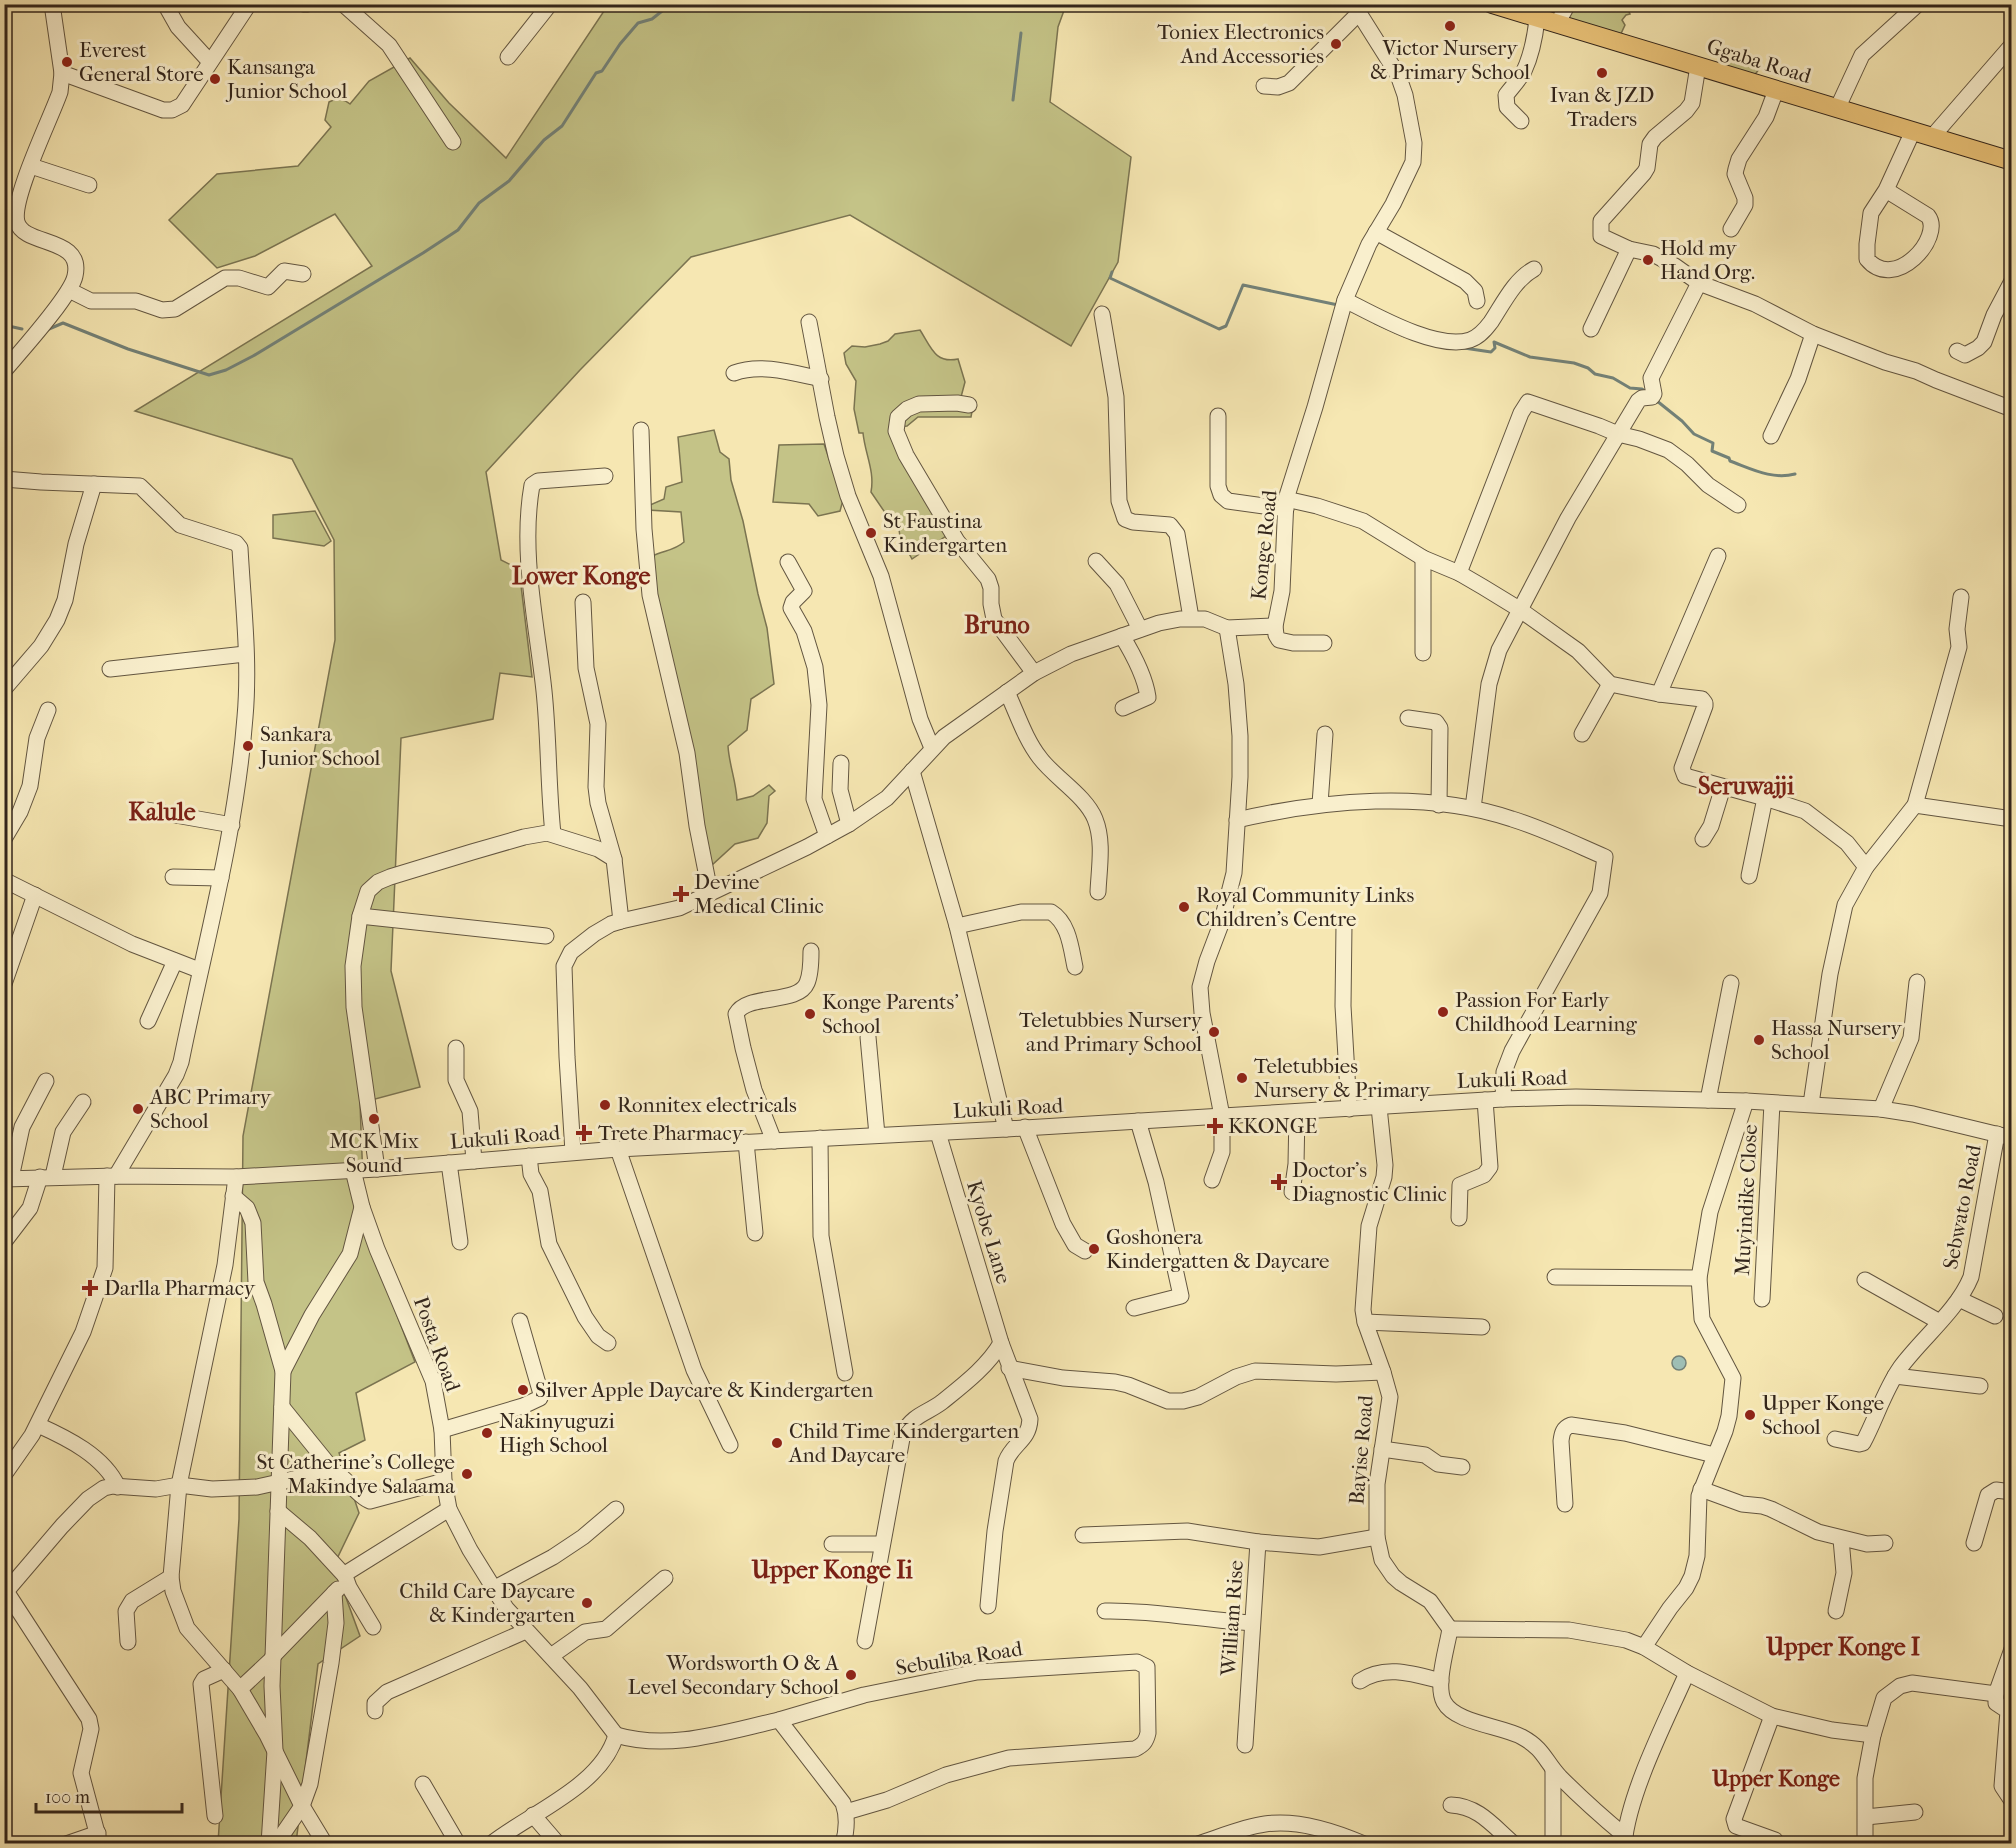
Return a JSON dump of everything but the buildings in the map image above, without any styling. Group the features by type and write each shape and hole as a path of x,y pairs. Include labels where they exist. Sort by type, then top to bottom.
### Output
{"main road":[{"name":"Ggaba Road","path":"1492,4 2012,161"}],"street":[{"path":"4,371 69,290 76,273 73,257 68,251 20,228 17,221 18,201 55,105 63,73 52,4"},
{"path":"165,4 178,27 210,62"},
{"path":"63,73 162,110 172,110 182,105 249,4"},
{"path":"303,4 308,4"},
{"path":"343,4 389,45 453,142"},
{"path":"508,57 550,4"},
{"path":"1557,24 1568,4"},
{"path":"1837,109 1862,56 1918,4"},
{"path":"1264,86 1278,87 1289,82 1360,9"},
{"name":"Konge Road","path":"1191,618 1205,620 1227,628 1275,626 1282,591 1286,504 1345,300 1358,266 1411,170 1414,143 1405,95 1398,75 1360,9"},
{"path":"1521,121 1507,107 1506,95 1524,71 1530,57 1538,19"},
{"path":"1932,137 2012,45"},
{"path":"1698,66 1692,104 1650,144 1647,168 1601,221 1601,236 1629,249 1653,254 1699,283 1755,304 1813,334 2012,409"},
{"path":"1731,229 1745,206 1745,198 1735,174 1739,159 1766,117 1776,90"},
{"path":"1886,190 1928,216 1932,222 1931,231 1917,254 1910,262 1893,270 1878,268 1867,259 1871,213 1886,190 1913,131"},
{"path":"31,166 89,185"},
{"path":"1376,232 1465,281 1475,291 1477,301"},
{"path":"1591,329 1629,249"},
{"path":"1345,300 1407,331 1447,341 1466,341 1485,330 1517,282 1534,269"},
{"path":"69,290 91,301 136,301 162,309 175,309 225,278 239,278 268,287 284,271 303,274"},
{"path":"1473,808 1491,675 1499,650 1568,518 1639,399 1652,397 1654,394 1651,378 1699,283"},
{"path":"1957,351 1965,355 1984,342 1994,315 2010,287"},
{"path":"573,1152 564,966 572,952 585,940 610,924 679,908 849,824 887,798 944,737 1034,673 1071,654 1140,629 1159,623 1191,618 1177,534 1174,529 1170,525 1133,522 1125,519 1119,501 1116,397 1102,314"},
{"path":"809,322 826,417 848,496 881,576 920,719 932,748"},
{"path":"1771,436 1798,379 1813,334"},
{"path":"734,373 746,368 768,369 821,379"},
{"path":"1459,573 1517,424 1528,402 1618,434 1639,439 1676,454 1708,485 1738,504"},
{"path":"969,405 957,403 912,406 898,417 896,431 906,455 957,542 988,579 994,619 1034,673"},
{"path":"1218,416 1218,486 1221,495 1228,501 1317,506 1364,521 1424,558 1459,573 1519,609 1585,656 1610,684 1704,701 1705,706 1682,771 1688,778 1805,811 1846,843 1866,867"},
{"path":"641,430 644,529 650,595 687,753 700,844 710,892"},
{"path":"553,834 548,788 545,697 530,575 528,529 532,485 538,481 605,476"},
{"path":"4,479 140,486 180,525 239,545 245,654 245,715 232,825 181,1062 176,1075 111,1176 104,1273 83,1332 38,1425 9,1459 4,1475"},
{"path":"4,689 55,624 67,595 76,544 94,484"},
{"path":"1659,694 1718,556"},
{"path":"1423,653 1424,558"},
{"path":"1096,561 1117,585 1140,629"},
{"path":"788,562 804,591 793,602 792,608 804,631 815,667 819,705 814,792 827,836"},
{"path":"1811,1104 1820,1034 1845,905 1866,867 1916,805 1959,647 1957,629 1961,597"},
{"path":"583,602 586,668 598,724 596,788 614,859 621,921"},
{"path":"1275,626 1279,640 1293,643 1324,643"},
{"path":"1212,1180 1222,1152 1222,1116 1202,1013 1200,987 1221,924 1234,873 1240,736 1236,684 1227,628"},
{"path":"1122,636 1132,652 1148,697 1123,708"},
{"path":"110,669 245,654"},
{"path":"1582,734 1610,684"},
{"path":"1007,692 1038,756 1056,777 1088,806 1094,816 1099,830 1100,847 1098,892"},
{"path":"4,839 20,812 30,786 37,738 48,710"},
{"path":"1408,718 1436,722 1440,728 1439,805"},
{"path":"1320,804 1325,734"},
{"path":"841,763 840,790 849,824"},
{"path":"912,771 957,926 1006,1129"},
{"path":"1703,839 1711,826 1723,787"},
{"path":"1749,876 1765,798"},
{"path":"1237,820 1279,810 1320,804 1390,802 1473,808 1512,819 1605,857 1600,893 1512,1051 1504,1072 1503,1099"},
{"path":"1916,805 2012,819"},
{"path":"147,810 232,825"},
{"path":"377,1169 354,1007 353,966 360,916 368,891 378,882 514,840 553,834 598,849 614,859"},
{"path":"173,877 221,878"},
{"path":"4,880 132,944 199,970"},
{"path":"4,984 35,895"},
{"path":"957,926 1021,912 1051,912 1062,921 1066,928 1075,967"},
{"path":"360,916 546,936"},
{"path":"1344,925 1343,1006 1349,1109"},
{"path":"774,1141 754,1090 742,1048 736,1014 738,1010 747,1005 803,989 807,985 811,951"},
{"path":"148,1022 175,961"},
{"path":"1881,1109 1911,1038 1917,982"},
{"path":"1708,1100 1731,983"},
{"path":"868,1037 876,1135"},
{"path":"456,1048 456,1080 470,1112 474,1161"},
{"path":"8,1179 22,1127 46,1081"},
{"name":"Lukuli Road","path":"8,1179 111,1176 236,1177 377,1169 618,1149 938,1133 1503,1099 1576,1097 1746,1101 1881,1109 1913,1114 2004,1136"},
{"path":"1459,1218 1460,1185 1484,1175 1490,1167 1485,1100"},
{"path":"1644,1647 1692,1576 1696,1556 1699,1496 1728,1416 1732,1378 1702,1318 1699,1278 1710,1212 1746,1101"},
{"path":"4,1242 30,1208 47,1177 63,1132 83,1102"},
{"name":"Muyindike Close","path":"1762,1299 1772,1103"},
{"name":"Bayise Road","path":"1379,1107 1385,1165 1369,1226 1364,1302 1365,1322 1390,1397 1377,1484 1377,1537 1382,1560 1393,1576 1430,1601 1450,1629"},
{"path":"1292,1192 1296,1164 1297,1112"},
{"path":"1134,1308 1181,1296 1156,1182 1138,1121"},
{"path":"1025,1127 1063,1224 1075,1245 1085,1251"},
{"name":"Kyobe Lane","path":"938,1133 1009,1368 1030,1419 1030,1429 1006,1461 995,1531 988,1606"},
{"name":"Sebwato Road","path":"1835,1439 1863,1443 1895,1376 1938,1321 1959,1299 1971,1277 2004,1136"},
{"path":"820,1138 822,1236 845,1373"},
{"path":"746,1142 755,1233"},
{"path":"618,1149 694,1370 730,1445"},
{"path":"529,1156 531,1174 540,1191 549,1244 585,1317 598,1336 608,1342"},
{"path":"450,1163 460,1242"},
{"name":"Posta Road","path":"353,1170 362,1207 377,1249 433,1381 442,1430 444,1481 449,1509 506,1608 580,1688 616,1735"},
{"path":"236,1177 225,1265 180,1485 171,1578 173,1591 187,1628 240,1689 275,1751 302,1806 325,1844"},
{"path":"233,1196 247,1208 253,1223 256,1282 283,1371 272,1686 275,1751 269,1844"},
{"path":"283,1371 312,1315 350,1254 362,1207"},
{"path":"1555,1277 1699,1278"},
{"path":"1865,1280 1938,1321"},
{"path":"1959,1299 1995,1316"},
{"path":"442,1430 524,1406 540,1398 541,1394 520,1321"},
{"path":"1365,1322 1482,1327"},
{"path":"865,1641 901,1442 909,1424 916,1416 940,1403 974,1375 995,1353 1001,1343"},
{"path":"1009,1368 1063,1378 1114,1382 1128,1385 1168,1401 1183,1401 1198,1397 1236,1377 1255,1371 1336,1374 1383,1372"},
{"path":"1895,1376 1980,1386"},
{"path":"282,1407 333,1470 351,1484 364,1499 370,1501 444,1481"},
{"path":"38,1425 65,1437 89,1454 112,1474 118,1487"},
{"path":"1565,1504 1562,1432 1571,1425 1625,1433 1714,1455"},
{"path":"1382,1449 1425,1455 1438,1464 1462,1467"},
{"path":"66,1844 99,1838 81,1773 91,1729 89,1719 5,1591 62,1526 88,1499 104,1488 156,1489 180,1485 212,1489 257,1487 333,1470"},
{"path":"1701,1489 1742,1504 1772,1509 1818,1532 1841,1539 1867,1544 1885,1543"},
{"path":"1974,1543 1988,1496 1996,1490 2012,1492"},
{"path":"240,1689 334,1593 348,1572 449,1509"},
{"path":"493,1588 553,1557 583,1537 616,1509"},
{"path":"278,1511 310,1538 345,1578 373,1627"},
{"path":"1083,1535 1187,1531 1258,1542"},
{"name":"William Rise","path":"1245,1744 1258,1542 1319,1547 1377,1537"},
{"path":"1836,1611 1844,1573 1841,1539"},
{"path":"832,1544 882,1544"},
{"path":"128,1642 126,1611 132,1601 171,1578"},
{"path":"551,1656 585,1632 606,1629 665,1578"},
{"path":"276,1844 302,1806 310,1784 331,1663 336,1623 334,1593"},
{"path":"1105,1611 1146,1612 1252,1623"},
{"path":"1625,1840 1553,1770 1542,1752 1522,1737 1463,1717 1445,1705 1441,1681 1450,1629 1569,1630 1608,1635 1644,1647 1687,1673 1772,1716 1832,1730 1873,1735"},
{"path":"375,1711 375,1703 387,1692 526,1630"},
{"path":"2012,1649 1996,1694 1996,1703 2010,1711 2002,1786 2012,1801"},
{"name":"Sebuliba Road","path":"616,1735 631,1740 665,1743 686,1741 779,1720 864,1695 977,1672 1137,1662 1147,1667 1148,1733 1146,1741 1135,1749 1018,1757 990,1762 946,1775 887,1800 846,1812"},
{"path":"215,1816 201,1681 224,1670"},
{"path":"1360,1681 1368,1675 1389,1671 1405,1672 1441,1681"},
{"path":"1625,1840 1629,1815 1640,1785 1687,1673"},
{"path":"1865,1844 1865,1778 1873,1735 1884,1698 1900,1686 1912,1683 1996,1694"},
{"path":"1772,1716 1734,1819 1736,1826 1775,1840"},
{"path":"779,1720 838,1795 846,1812 846,1833 843,1844"},
{"path":"491,1844 557,1800 594,1770 607,1756 616,1735"},
{"path":"1553,1770 1553,1844"},
{"path":"423,1784 458,1844"},
{"path":"1451,1805 1475,1810 1514,1844"},
{"path":"533,1815 558,1844"},
{"path":"1866,1817 1884,1815 1914,1819"},
{"path":"1198,1844 1256,1826 1284,1822 1327,1831 1364,1844"}],"shaded area":[{"path":"608,5 1066,5 1058,27 1050,102 1131,157 1118,262 1071,346 850,215 691,257 580,370 486,472 501,560 519,569 532,677 500,673 493,719 401,738 391,971 420,1087 360,1103 365,1232 415,1362 356,1393 365,1440 339,1453 359,1513 334,1565 360,1636 318,1664 296,1843 218,1843 239,1519 243,1136 335,640 334,540 292,459 135,411 372,266 335,214 255,256 217,268 169,220 217,174 298,166 331,127 325,120 329,102 340,100 350,104 369,81 410,58 449,103 506,158"},
{"path":"1572,5 1626,5 1630,14 1622,20 1625,25 1618,40 1564,16"},
{"path":"1733,55 1740,55 1757,62 1760,68 1753,77 1724,67"},
{"path":"920,330 939,357 950,360 958,359 965,382 961,397 974,400 971,417 918,417 907,426 890,428 946,536 912,559 900,537 898,521 888,517 871,492 871,470 863,433 859,433 854,409 856,381 846,364 844,353 852,346 865,347 880,344 888,341 895,334"},
{"path":"714,430 720,452 729,459 731,480 743,521 767,628 774,684 751,699 747,730 728,746 737,800 753,796 769,785 775,791 769,796 767,823 758,838 735,844 712,865 659,621 652,556 684,542 681,512 648,510 650,505 664,499 666,487 682,482 678,437"},
{"path":"824,444 843,500 840,511 818,516 809,504 773,502 779,445"},
{"path":"315,511 331,541 324,546 273,538 273,515"}],"water":[{"path":"1676,1356 1682,1356 1686,1363 1682,1370 1676,1370 1672,1366 1672,1360"}],"waterway":[{"path":"49,329 63,323 128,349 209,375 226,370 253,356 458,230 479,203 509,181 544,140 562,126 596,73 602,71 638,23 652,19 671,4"},
{"path":"1013,100 1021,33"},
{"path":"1112,272 1110,278 1219,329 1226,326 1243,285 1338,305"},
{"path":"1375,323 1404,336"},
{"path":"4,325 22,329"},
{"path":"1464,348 1491,352 1495,348 1494,342 1530,357 1574,363 1588,368 1595,374 1613,378 1630,388 1642,389 1647,393"},
{"path":"1657,401 1694,434 1713,443 1712,451 1729,458 1730,461 1770,475 1795,474"}],"place":[{"name":"Victor Nursery & Primary School","path":"1450,26"},
{"name":"Toniex Electronics And Accessories","path":"1336,44"},
{"name":"Everest General Store","path":"67,62"},
{"name":"Ivan & JZD Traders","path":"1602,73"},
{"name":"Kansanga Junior School","path":"215,79"},
{"name":"Hold my Hand Org.","path":"1648,260"},
{"name":"St Faustina Kindergarten","path":"871,533"},
{"name":"Sankara Junior School","path":"248,746"},
{"name":"Devine Medical Clinic","path":"681,894"},
{"name":"Royal Community Links Children's Centre","path":"1184,907"},
{"name":"Passion For Early Childhood Learning","path":"1443,1012"},
{"name":"Konge Parents' School","path":"810,1014"},
{"name":"Teletubbies Nursery and Primary School","path":"1214,1032"},
{"name":"Hassa Nursery School","path":"1759,1040"},
{"name":"Teletubbies Nursery & Primary","path":"1242,1078"},
{"name":"Ronnitex electricals","path":"605,1105"},
{"name":"ABC Primary School","path":"138,1109"},
{"name":"MCK Mix Sound","path":"374,1119"},
{"name":"KKONGE","path":"1215,1126"},
{"name":"Trete Pharmacy","path":"584,1133"},
{"name":"Doctor's Diagnostic Clinic","path":"1279,1182"},
{"name":"Goshonera Kindergatten & Daycare","path":"1094,1249"},
{"name":"Darlla Pharmacy","path":"90,1288"},
{"name":"Silver Apple Daycare & Kindergarten","path":"523,1390"},
{"name":"Upper Konge School","path":"1750,1415"},
{"name":"Nakinyuguzi High School","path":"487,1433"},
{"name":"Child Time Kindergarten And Daycare","path":"777,1443"},
{"name":"St Catherine's College Makindye Salaama","path":"467,1474"},
{"name":"Child Care Daycare & Kindergarten","path":"587,1603"},
{"name":"Wordsworth O & A Level Secondary School","path":"851,1675"}],"district":[{"name":"Lower Konge","path":"581,576"},
{"name":"Bruno","path":"997,625"},
{"name":"Seruwajji","path":"1746,786"},
{"name":"Kalule","path":"162,812"},
{"name":"Upper Konge Ii","path":"832,1570"},
{"name":"Upper Konge I","path":"1843,1647"},
{"name":"Upper Konge","path":"1776,1778"}]}
